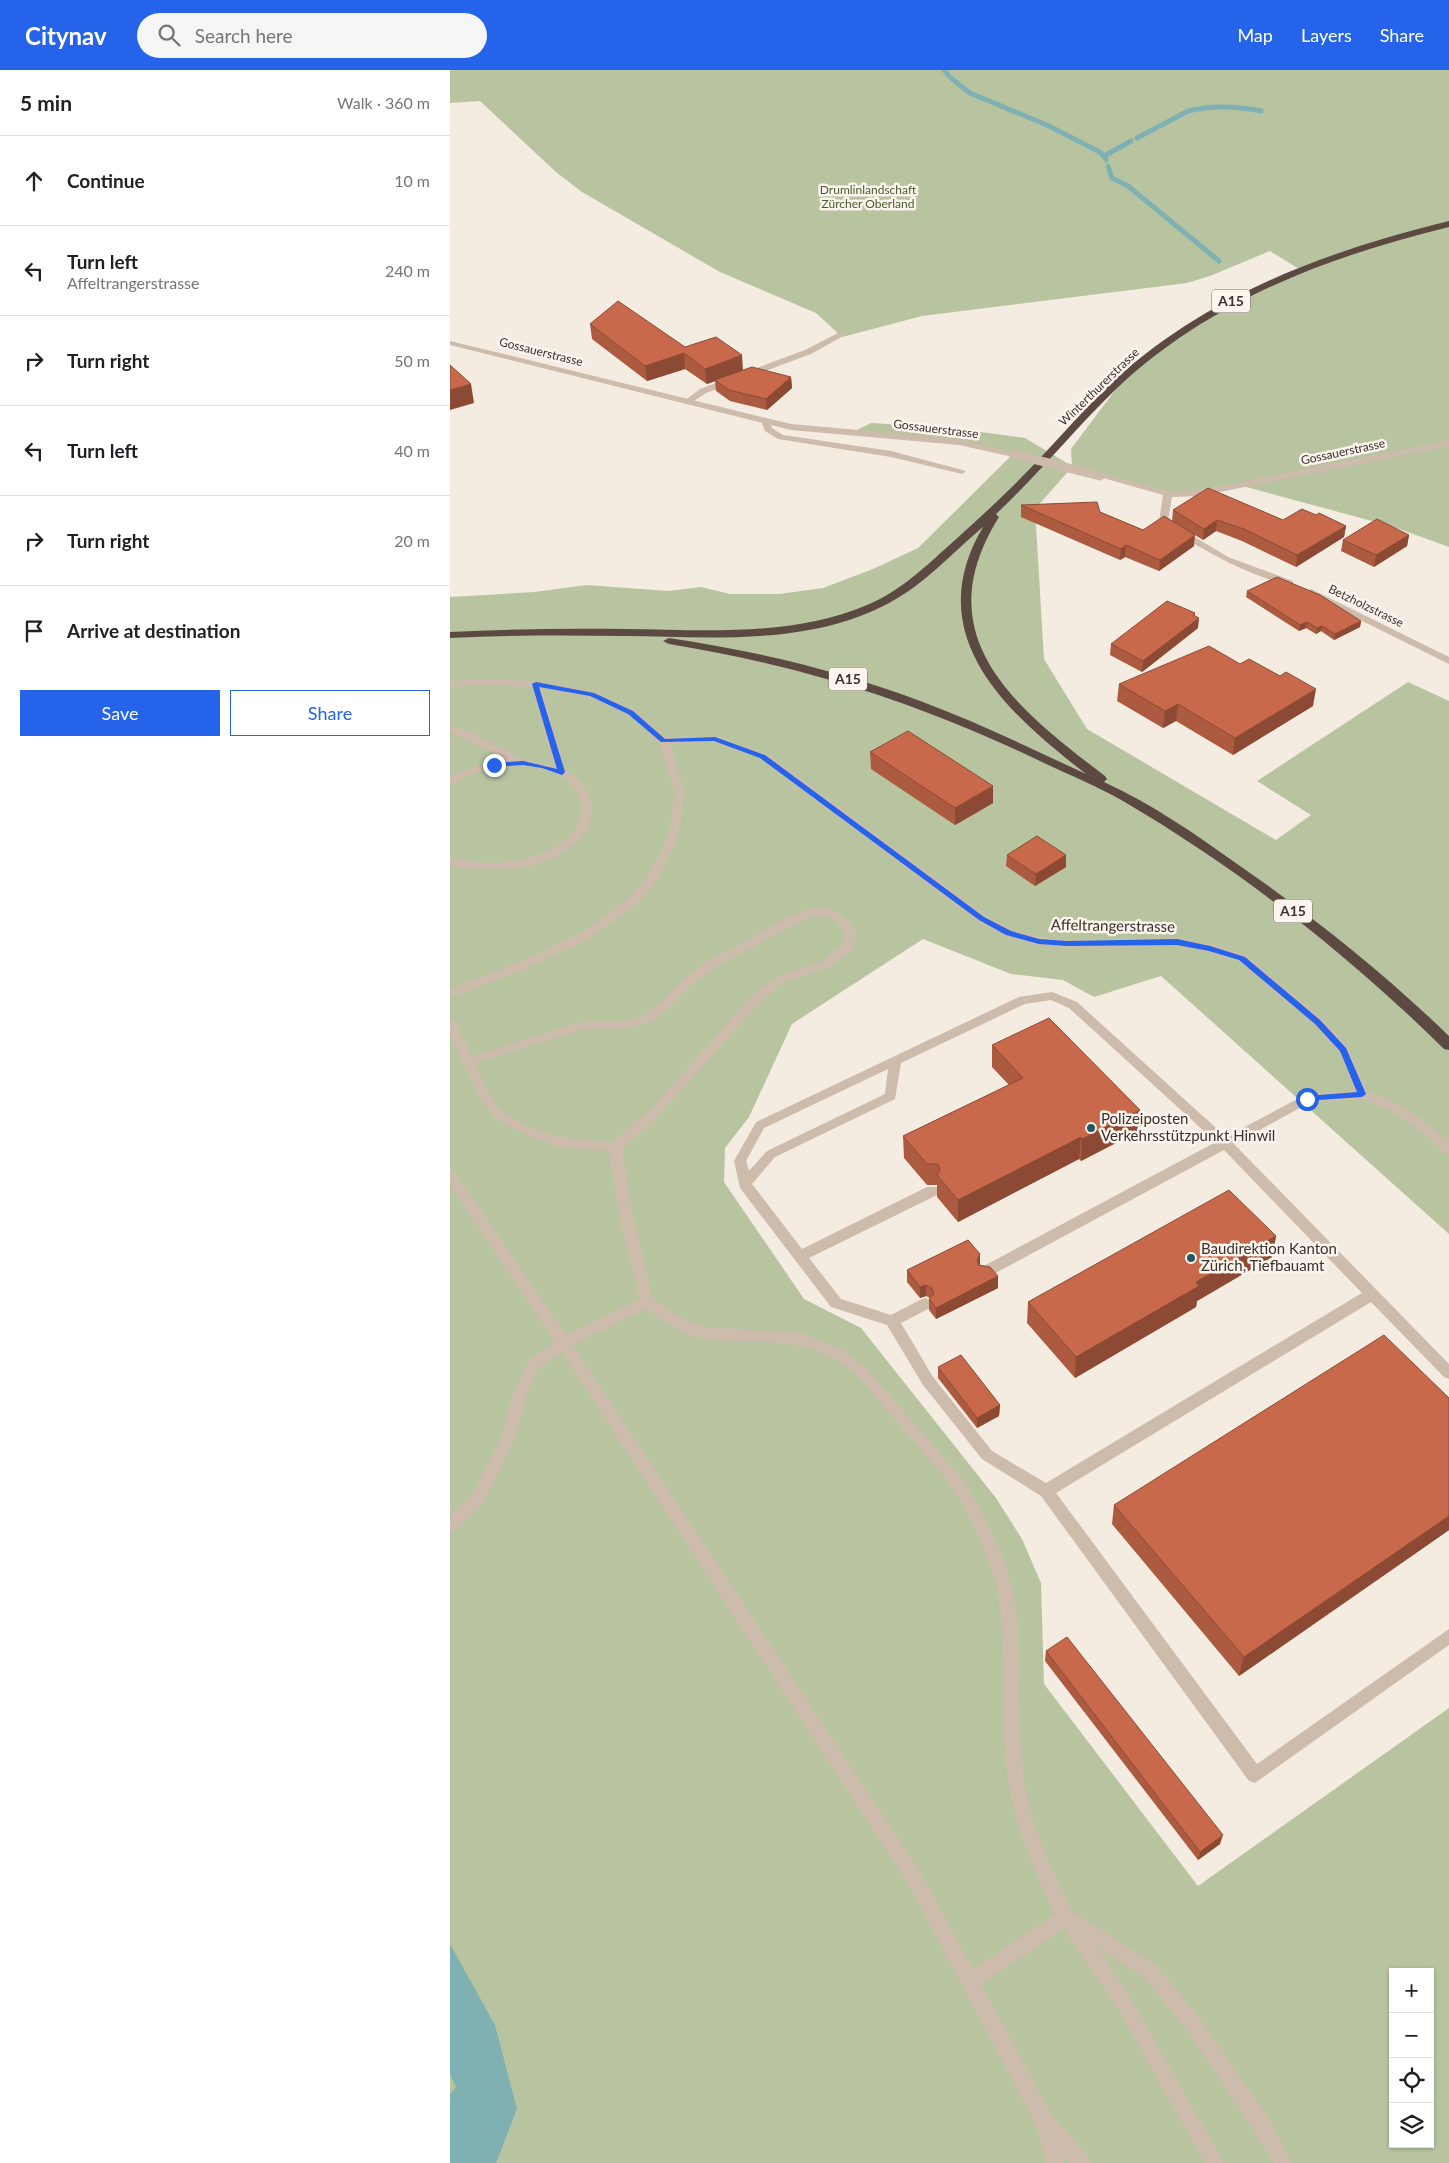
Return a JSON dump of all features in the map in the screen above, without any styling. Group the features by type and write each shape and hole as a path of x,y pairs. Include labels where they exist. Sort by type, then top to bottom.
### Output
{"highway":[{"name":"Winterthurerstrasse","path":"1004,501 1125,377 1163,345 1198,320 1252,290 1307,266 1374,243 1449,224"},
{"name":"A15","path":"450,635 553,632 701,633 769,631 817,624 871,607 902,591 924,575 1004,501"},
{"name":"A15","path":"1004,501 978,547 970,567 966,586 966,611 974,645 987,674 998,689 1037,728 1123,796 1206,849 1296,913 1393,992 1449,1045"},
{"name":"A15","path":"553,632 634,637 717,648 797,665 842,677 953,716 1123,796"}],"street":[{"path":"688,401 703,391 808,352 843,334"},
{"name":"Gossauerstrasse","path":"450,343 765,421 822,431 959,442 1168,494 1200,492 1239,486 1449,443"},
{"path":"765,421 768,429 781,437 891,454 962,471"},
{"name":"Betzholzstrasse","path":"1168,494 1163,522 1212,552 1256,572 1290,583 1342,606 1449,661"},
{"path":"450,684 474,682 536,684 592,694 631,712 664,741 680,793 674,831 668,848 656,870 631,903 584,936 526,964 450,994"},
{"path":"536,684 562,772"},
{"path":"450,728 466,734 523,763"},
{"name":"Affeltrangerstrasse","path":"664,741 715,739 763,756 981,918 1009,933 1039,941 1067,944 1177,942 1210,948 1242,958 1318,1022 1344,1050 1362,1094"},
{"path":"450,781 479,768 508,763 543,766 562,772 582,789 587,804 587,812 581,828 568,842 538,860 513,867 475,868 450,861"},
{"path":"450,1023 486,1098 500,1116 558,1142 615,1147 654,1113 742,1014 775,983 806,970 827,964 848,946 851,934 841,918 828,913 812,912 796,918 708,966 687,982 666,1005 650,1017 626,1025 581,1026 469,1061"},
{"path":"1449,1373 1225,1143 1073,1005 1052,996 1023,1000 760,1124 740,1161 746,1184 836,1303 892,1321 928,1381 987,1455 1046,1491 1255,1776 1449,1636"},
{"path":"746,1184 771,1154 891,1096 895,1060"},
{"path":"985,1272 1307,1099 1362,1094 1390,1104 1420,1122 1449,1150"},
{"path":"615,1147 626,1216 647,1302 675,1321 703,1333 801,1339 839,1354 861,1372 910,1426 960,1487 986,1535 997,1563 1005,1592 1010,1623 1012,1735 1016,1781 1022,1813 1038,1860 1066,1917 1123,2001 1215,2163"},
{"path":"450,1176 564,1343 914,1879 1044,2120 1081,2163"},
{"path":"800,1257 932,1190"},
{"path":"1046,1491 1372,1294"},
{"path":"450,1526 479,1497 508,1438 520,1394 534,1364 564,1343 647,1302"},
{"path":"892,1321 924,1304"},
{"path":"970,1981 1066,1917"},
{"path":"1066,1917 1151,1972 1194,2025 1264,2129 1283,2163"},
{"path":"1044,2120 1055,2163"}],"green space":[{"name":"Drumlinlandschaft Zürcher Oberland","path":"450,70 1449,70 1449,547 1394,527 1239,485 1168,494 1073,466 1035,509 1044,659 1087,729 1276,840 1311,815 1257,781 1408,682 1449,701 1449,1234 1161,976 1094,997 1063,980 1011,974 923,939 792,1024 749,1117 725,1148 724,1182 804,1299 861,1328 996,1498 1022,1539 1041,1583 1044,1684 1198,1886 1449,1708 1449,2163 450,2163 450,597 535,592 586,585 669,591 701,587 730,594 779,594 823,588 873,569 918,548 1013,454 959,442 849,434 871,423 951,428 1025,438 1072,466 1071,449 1125,377 1177,335 1299,269 1270,251 1210,276 1187,283 922,316 842,337 816,313 720,272 582,192 556,172 480,101 450,103"}],"water":[{"path":"450,1944 495,2025 517,2109 496,2163 450,2163 450,2094 456,2087 450,2074"}],"building":[{"path":"618,301 685,347 716,337 742,355 705,369 684,353 645,366 590,324"},
{"path":"450,365 471,384 450,390"},
{"path":"752,367 791,377 766,399 729,390 715,380"},
{"path":"1208,488 1283,520 1302,509 1316,515 1319,513 1346,526 1297,555 1244,529 1217,520 1204,529 1173,510"},
{"path":"1097,502 1100,512 1143,530 1164,516 1195,535 1160,560 1126,545 1121,549 1021,505"},
{"path":"1377,519 1409,535 1376,555 1343,540"},
{"path":"1277,577 1320,595 1361,621 1335,634 1322,626 1317,628 1307,622 1300,625 1247,591"},
{"path":"1167,601 1195,613 1193,615 1199,618 1143,661 1111,644"},
{"path":"1209,646 1240,664 1249,659 1280,676 1286,672 1316,689 1235,738 1178,704 1165,711 1119,684"},
{"path":"908,731 993,786 955,808 870,752"},
{"path":"1037,836 1066,855 1036,874 1007,855"},
{"name":"Polizeiposten Verkehrsstützpunkt Hinwil","path":"1049,1018 1140,1110 1082,1139 1081,1137 958,1200 937,1175 940,1170 938,1164 927,1164 903,1136 1023,1078 992,1045"},
{"path":"1229,1190 1276,1236 1196,1282 1199,1286 1076,1357 1028,1302"},
{"path":"968,1240 980,1254 977,1260 979,1265 990,1267 998,1276 936,1308 929,1299 934,1294 932,1288 926,1285 920,1287 907,1270"},
{"path":"1384,1335 1449,1398 1449,1516 1244,1657 1114,1505"},
{"path":"961,1355 1000,1405 977,1418 938,1367"},
{"path":"1067,1637 1223,1835 1200,1852 1046,1651"}],"waterway":[{"path":"944,70 949,76"},
{"path":"952,79 970,93 1047,125 1094,149 1101,153 1106,160"},
{"path":"1137,138 1188,111 1224,107 1261,111"},
{"path":"1104,156 1131,141"},
{"path":"1108,166 1112,178 1128,186 1219,261"}],"place":[{"name":"Polizeiposten Verkehrsstützpunkt Hinwil","path":"1091,1128"},
{"name":"Baudirektion Kanton Zürich, Tiefbauamt","path":"1191,1258"}],"route":[{"path":"494,765 523,763 543,766 562,772 536,684 592,694 631,712 664,741 715,739 763,756 981,918 1009,933 1039,941 1067,944 1177,942 1210,948 1242,958 1318,1022 1344,1050 1362,1094 1307,1099"}]}
